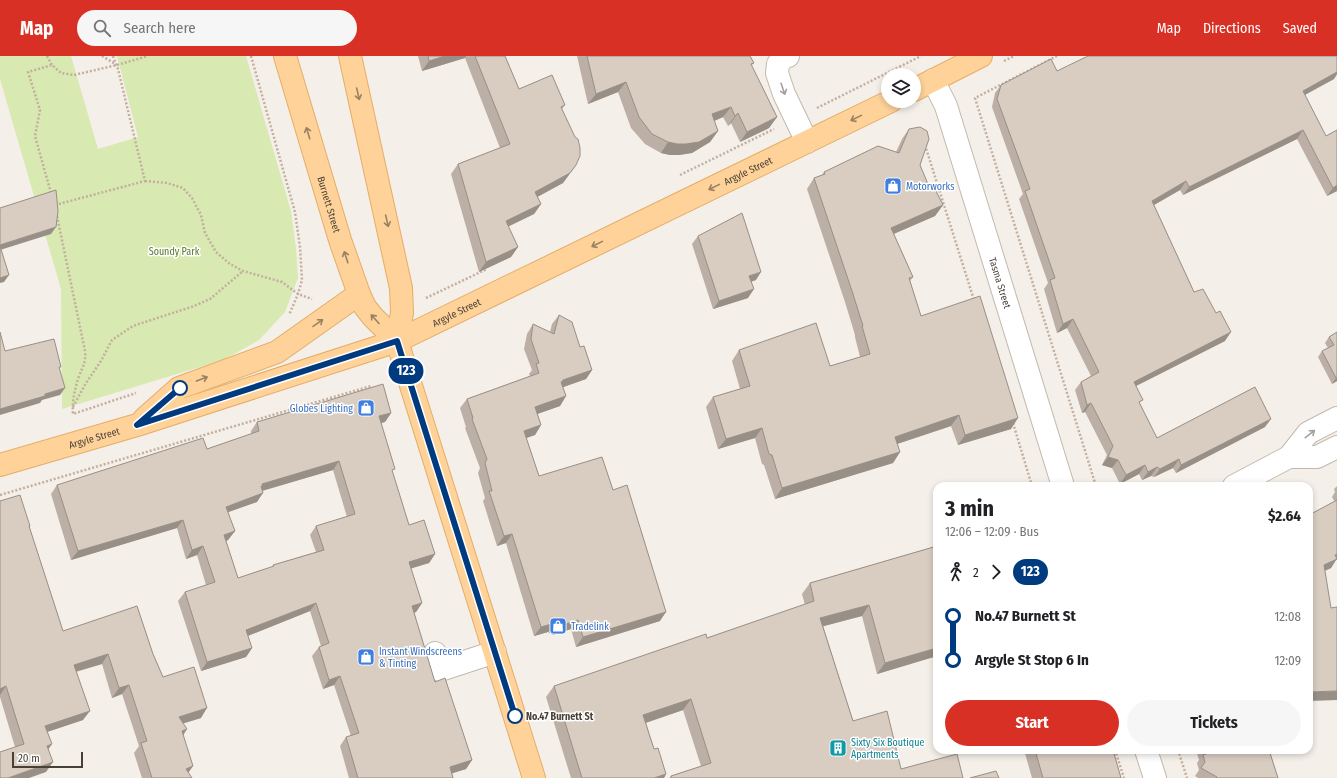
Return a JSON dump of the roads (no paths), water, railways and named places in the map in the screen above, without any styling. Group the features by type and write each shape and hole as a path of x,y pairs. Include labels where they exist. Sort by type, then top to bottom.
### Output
{"main road":[{"name":"Burnett Street","path":"285,56 340,240 359,294 365,307 373,317 397,341 534,778"},
{"name":"Burnett Street","path":"350,56 401,288 402,314 397,341"},
{"path":"921,86 981,56"},
{"name":"Argyle Street","path":"0,465 137,425 397,341 881,106"},
{"path":"137,425 180,388 277,352 359,294"}],"street":[{"path":"788,56 784,57 778,64 777,73 784,94 807,142"},
{"name":"Tasma Street","path":"933,80 946,106 1062,482"},
{"path":"1242,482 1289,457 1308,433 1337,418"},
{"path":"1289,457 1317,457 1337,446"},
{"path":"434,653 440,670 495,652"},
{"path":"1147,754 1155,778"}],"place":[{"name":"Motorworks","path":"893,186"},
{"name":"Globes Lighting","path":"366,408"},
{"name":"Tradelink","path":"558,626"},
{"name":"Instant Windscreens & Tinting","path":"366,657"},
{"name":"No.47 Burnett St","path":"515,716"},
{"name":"Sixty Six Boutique Apartments","path":"838,748"}],"park label":[{"name":"Soundy Park","path":"174,251"}]}
